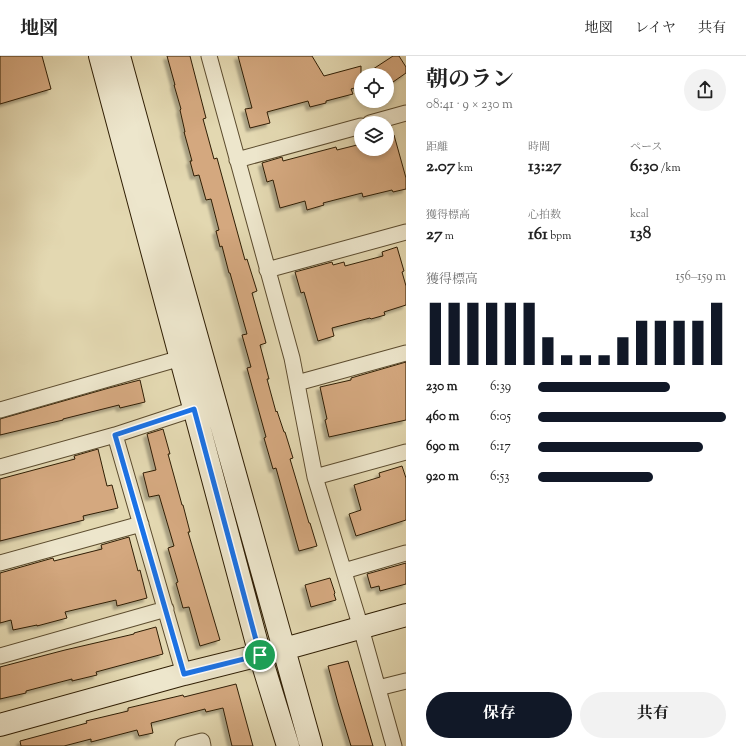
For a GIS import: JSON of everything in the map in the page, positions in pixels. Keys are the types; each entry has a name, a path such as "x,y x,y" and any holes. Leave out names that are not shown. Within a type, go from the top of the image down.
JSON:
{"street":[{"path":"100,56 260,655 288,746"},
{"path":"119,56 310,746"},
{"path":"209,56 292,358 316,477 394,746"},
{"path":"394,116 406,113"},
{"path":"237,160 354,128"},
{"path":"267,270 406,232"},
{"path":"297,383 406,353"},
{"path":"0,410 181,358"},
{"path":"0,467 115,435 194,409"},
{"path":"115,435 184,674"},
{"path":"316,477 406,452"},
{"path":"0,563 141,524"},
{"path":"344,571 406,553"},
{"path":"0,656 166,609"},
{"path":"0,725 406,615"},
{"path":"378,688 406,680"},
{"path":"183,746 202,741 203,746"}],"building":[{"path":"0,56 42,56 51,89 0,104"},
{"path":"167,56 190,56 206,118 203,119 214,159 217,158 245,260 247,259 257,291 252,293 266,343 260,345 269,379 267,379 276,412 277,411 285,432 293,458 290,459 317,546 299,551 276,468 273,469 247,368 251,367 242,335 247,334 222,246 220,247 216,231 219,230 211,199 206,200 199,175 194,176 190,161 192,161 184,132 181,109"},
{"path":"238,56 312,56 324,76 361,66 361,68 354,68 354,88 351,89 353,94 310,107 308,101 267,112 270,123 250,128 245,109 252,108"},
{"path":"393,56 399,56 406,67 406,73 394,81 394,68 375,68"},
{"path":"394,135 406,178 406,189 393,192 392,190 363,197 362,193 323,203 324,205 307,210 305,201 280,208 273,180 267,182 262,163 282,157 283,161 336,147 337,150 354,146 354,156 394,156"},
{"path":"397,247 404,271 402,272 406,286 406,305 384,312 385,315 332,328 334,336 318,341 304,292 301,293 295,272 332,262 333,265 344,262 345,266 383,256 382,252"},
{"path":"406,362 406,420 329,437 325,420 327,419 320,387 351,380 351,378"},
{"path":"140,380 145,402 120,408 119,405 0,435 0,419"},
{"path":"163,429 170,454 168,454 190,532 188,532 220,640 200,646 189,607 183,608 176,583 178,582 168,548 174,546 159,495 149,497 143,473 156,470 147,434"},
{"path":"98,449 107,486 112,485 118,508 83,516 84,520 0,541 0,479 75,459 74,456"},
{"path":"402,466 406,478 406,520 356,536 349,514 361,510 354,485 380,477 379,473"},
{"path":"129,537 138,571 140,570 147,598 117,606 116,600 65,612 67,618 37,626 13,630 11,620 0,623 0,573 53,558 54,561 102,549 101,545"},
{"path":"406,563 406,584 380,591 379,586 371,588 367,574"},
{"path":"330,578 336,600 311,607 305,585"},
{"path":"156,627 163,654 96,672 97,675 72,681 72,679 0,699 0,667 134,634"},
{"path":"348,661 373,746 351,746 338,703 328,666"},
{"path":"236,684 253,746 232,746 223,708 206,712 205,709 151,723 153,733 139,736 137,730 91,742 91,739 64,746 21,746 20,741 87,723 86,721 128,711 128,708 183,695 184,697"}],"route":[{"path":"194,409 260,655 184,674 115,435 194,409"}]}
